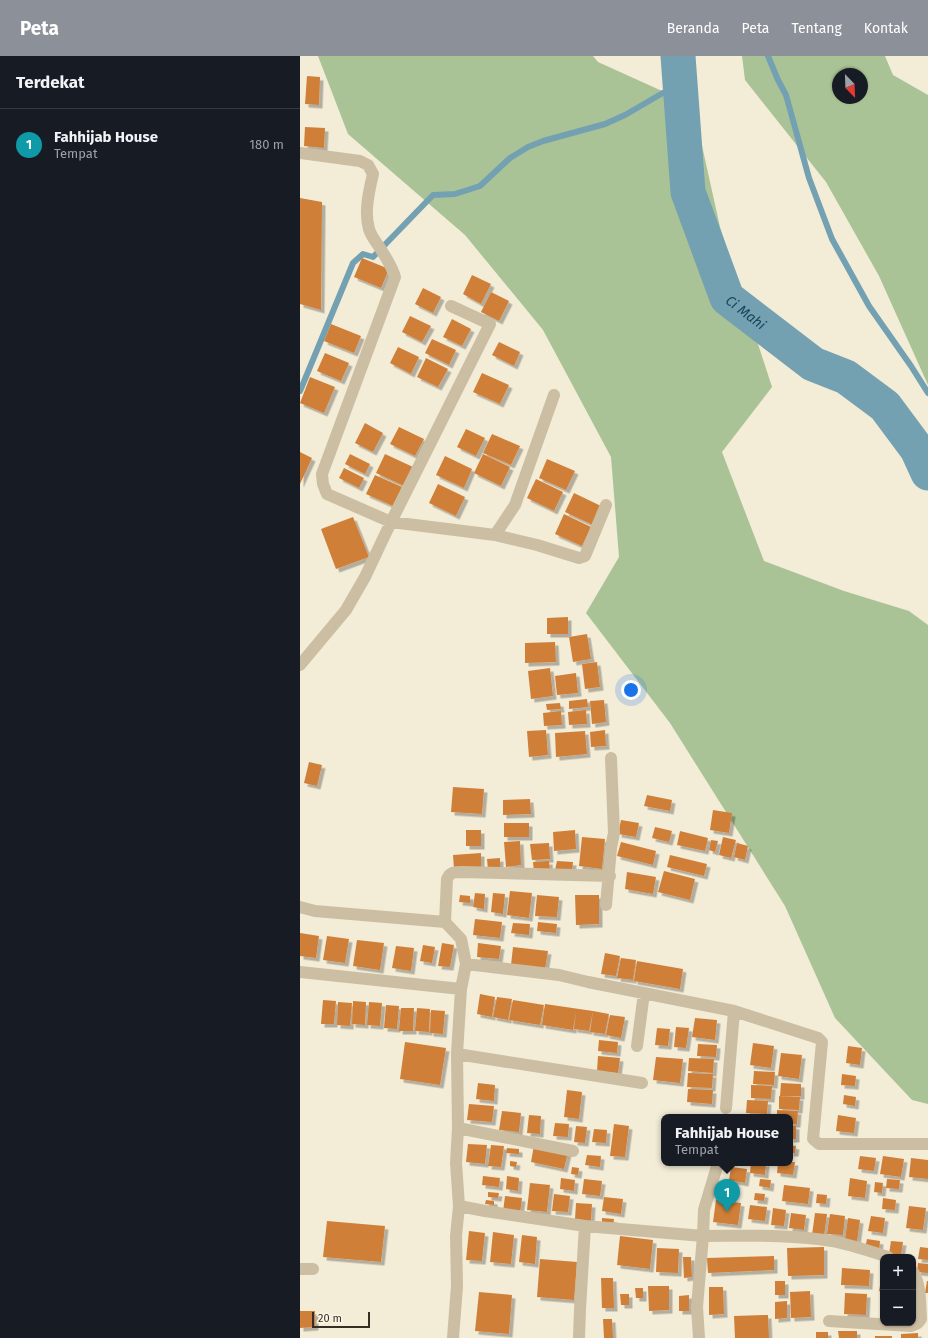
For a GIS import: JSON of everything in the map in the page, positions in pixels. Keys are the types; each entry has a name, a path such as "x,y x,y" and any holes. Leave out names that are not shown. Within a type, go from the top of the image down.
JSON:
{"street":[{"path":"300,153 360,161 368,165 373,174 369,190 367,210 368,228 389,261 395,278 322,474 323,484 327,494 391,522 495,535 537,545 579,558 585,556 606,505"},
{"path":"300,665 346,610 365,577 490,324 451,306"},
{"path":"495,535 515,505 554,395"},
{"path":"606,905 614,833 611,758"},
{"path":"445,922 447,879 449,874 454,872 610,876"},
{"path":"300,907 315,911 445,922 461,938 466,964 461,988 457,1054 458,1128 456,1163 459,1206 456,1236 457,1286 453,1338"},
{"path":"466,964 559,975 734,1011 821,1040 814,1139 816,1143 928,1144"},
{"path":"300,972 461,988"},
{"path":"637,1046 644,993"},
{"path":"726,1108 734,1011"},
{"path":"457,1054 642,1083"},
{"path":"458,1128 573,1151"},
{"path":"699,1338 697,1307 704,1210 717,1166"},
{"path":"459,1206 585,1226 703,1236 790,1237 832,1241 880,1254"},
{"path":"579,1338 585,1226"},
{"path":"300,1269 313,1269"},
{"path":"829,1320 911,1326 918,1323 921,1319 924,1303 916,1277"}],"green space":[{"path":"318,56 593,56 598,62 693,105 720,227 772,387 722,452 764,561 844,591 909,611 928,625 928,1104 912,1100 835,1018 785,906 670,723 586,613 619,557 611,457 543,330 465,235 348,134"},
{"path":"742,56 885,56 893,75 928,95 928,385 879,276 826,182 745,80"}],"building":[{"path":"307,76 320,77 319,105 305,104"},
{"path":"305,127 325,128 324,148 304,146"},
{"path":"300,198 322,202 321,310 300,304"},
{"path":"362,258 389,269 381,288 354,277"},
{"path":"472,275 491,284 481,304 463,294"},
{"path":"423,288 441,297 433,313 415,304"},
{"path":"491,292 509,301 499,321 481,312"},
{"path":"410,316 431,326 422,342 402,332"},
{"path":"452,319 471,329 462,346 443,337"},
{"path":"331,324 361,336 354,353 324,341"},
{"path":"432,339 456,350 449,365 425,353"},
{"path":"499,342 520,352 514,366 492,355"},
{"path":"398,347 419,357 411,374 390,363"},
{"path":"325,353 349,363 341,381 317,371"},
{"path":"426,358 448,369 438,387 417,377"},
{"path":"482,373 509,385 500,404 473,392"},
{"path":"310,377 335,387 324,413 300,403"},
{"path":"365,423 383,433 373,452 355,443"},
{"path":"399,427 424,439 415,456 390,444"},
{"path":"466,429 485,438 476,456 457,447"},
{"path":"492,434 520,446 511,465 483,453"},
{"path":"300,452 312,458 300,484"},
{"path":"350,454 370,464 365,474 345,464"},
{"path":"385,454 413,467 404,486 376,473"},
{"path":"483,454 510,467 501,486 474,473"},
{"path":"445,456 472,469 464,488 436,475"},
{"path":"547,459 575,471 566,490 539,478"},
{"path":"344,468 364,478 359,488 339,478"},
{"path":"375,475 402,487 393,506 366,494"},
{"path":"536,479 563,492 554,511 527,498"},
{"path":"438,484 465,497 456,516 429,503"},
{"path":"574,493 601,506 593,525 565,512"},
{"path":"564,514 591,527 582,546 555,534"},
{"path":"353,517 369,557 336,569 321,529"},
{"path":"568,617 568,634 547,634 547,618"},
{"path":"587,634 591,659 573,662 569,637"},
{"path":"555,642 556,662 525,663 525,643"},
{"path":"597,662 600,687 585,689 582,664"},
{"path":"550,668 553,696 531,699 528,671"},
{"path":"576,673 578,693 557,695 555,676"},
{"path":"587,699 588,707 569,709 569,701"},
{"path":"604,700 606,722 592,724 590,701"},
{"path":"560,703 561,709 547,710 546,704"},
{"path":"586,710 587,724 569,725 568,712"},
{"path":"561,711 562,725 544,726 543,713"},
{"path":"546,730 548,755 529,757 527,731"},
{"path":"605,730 606,746 591,747 590,732"},
{"path":"585,731 587,754 556,757 555,733"},
{"path":"309,762 322,765 317,786 304,783"},
{"path":"453,787 484,789 482,814 451,812"},
{"path":"647,795 672,800 670,811 644,806"},
{"path":"530,799 531,814 503,815 503,800"},
{"path":"713,810 732,813 729,833 710,830"},
{"path":"621,820 639,823 636,837 618,834"},
{"path":"504,823 529,823 529,837 504,837"},
{"path":"655,827 672,831 669,842 652,838"},
{"path":"466,830 481,830 481,846 466,846"},
{"path":"575,830 576,849 554,851 553,832"},
{"path":"680,831 708,838 705,851 677,845"},
{"path":"582,837 605,839 602,869 579,866"},
{"path":"723,837 736,840 731,858 719,855"},
{"path":"711,840 718,841 715,852 709,850"},
{"path":"520,841 521,865 506,867 504,842"},
{"path":"621,842 656,851 653,865 617,856"},
{"path":"549,843 550,859 532,860 530,844"},
{"path":"737,843 748,846 745,860 734,857"},
{"path":"481,853 481,867 454,869 453,855"},
{"path":"670,855 707,864 704,876 667,867"},
{"path":"500,858 500,870 488,870 487,859"},
{"path":"549,861 550,871 534,873 533,862"},
{"path":"557,861 573,862 572,872 555,870"},
{"path":"664,871 695,879 690,900 658,892"},
{"path":"627,872 656,877 653,894 625,889"},
{"path":"510,891 532,893 529,918 507,915"},
{"path":"475,893 485,894 484,909 473,907"},
{"path":"493,893 505,894 503,914 491,912"},
{"path":"460,895 470,896 470,903 459,902"},
{"path":"537,895 559,897 557,917 535,916"},
{"path":"575,895 599,895 599,924 576,925"},
{"path":"475,919 502,922 500,938 473,935"},
{"path":"538,922 557,924 556,933 537,931"},
{"path":"513,923 530,924 529,935 511,933"},
{"path":"300,933 319,936 316,958 300,956"},
{"path":"327,936 349,939 345,963 323,960"},
{"path":"357,940 384,943 380,970 353,966"},
{"path":"442,943 454,945 450,967 438,966"},
{"path":"478,943 501,946 499,959 477,957"},
{"path":"423,945 435,947 432,963 420,961"},
{"path":"396,946 414,948 411,971 392,968"},
{"path":"513,947 548,951 545,969 511,965"},
{"path":"605,953 620,956 616,976 601,974"},
{"path":"621,958 636,960 633,980 617,978"},
{"path":"637,961 683,969 680,989 634,981"},
{"path":"480,994 495,997 492,1017 477,1014"},
{"path":"497,997 512,999 508,1020 493,1017"},
{"path":"323,1000 336,1001 334,1024 321,1024"},
{"path":"513,1000 544,1005 540,1025 509,1020"},
{"path":"353,1001 366,1002 365,1025 352,1024"},
{"path":"338,1002 352,1003 350,1026 337,1025"},
{"path":"369,1002 382,1003 380,1026 367,1025"},
{"path":"545,1004 593,1011 589,1031 574,1029 576,1011 573,1030 542,1025"},
{"path":"386,1005 399,1006 397,1029 384,1028"},
{"path":"401,1008 414,1008 413,1031 399,1031"},
{"path":"417,1008 430,1009 429,1032 415,1031"},
{"path":"431,1010 445,1011 443,1034 430,1033"},
{"path":"593,1011 609,1014 605,1034 590,1032"},
{"path":"610,1015 625,1017 621,1038 606,1035"},
{"path":"695,1018 717,1020 715,1040 692,1037"},
{"path":"676,1027 689,1028 686,1048 674,1047"},
{"path":"657,1028 670,1029 668,1046 655,1045"},
{"path":"599,1040 618,1042 617,1053 598,1051"},
{"path":"405,1042 446,1048 440,1085 400,1079"},
{"path":"753,1043 774,1046 771,1068 750,1065"},
{"path":"698,1044 717,1045 716,1057 697,1056"},
{"path":"848,1046 862,1048 860,1065 846,1063"},
{"path":"781,1053 802,1055 799,1079 778,1076"},
{"path":"598,1056 620,1058 618,1073 597,1071"},
{"path":"656,1057 683,1059 680,1083 653,1080"},
{"path":"689,1058 714,1059 713,1073 688,1071"},
{"path":"754,1071 775,1072 774,1085 753,1084"},
{"path":"688,1073 713,1074 712,1088 687,1087"},
{"path":"842,1074 856,1076 855,1086 841,1085"},
{"path":"478,1083 495,1085 494,1101 476,1099"},
{"path":"781,1083 801,1084 801,1096 780,1096"},
{"path":"751,1085 772,1086 771,1099 751,1098"},
{"path":"688,1089 713,1090 712,1104 687,1102"},
{"path":"567,1090 582,1092 579,1119 564,1117"},
{"path":"844,1095 856,1097 855,1106 843,1104"},
{"path":"779,1096 800,1097 799,1110 779,1109"},
{"path":"747,1100 768,1101 767,1114 746,1113"},
{"path":"469,1104 494,1106 492,1122 467,1120"},
{"path":"777,1110 798,1111 797,1124 793,1124 793,1114 777,1114"},
{"path":"502,1111 521,1113 519,1132 499,1130"},
{"path":"529,1115 541,1116 540,1134 527,1133"},
{"path":"838,1115 856,1118 854,1133 836,1131"},
{"path":"555,1123 569,1124 568,1137 553,1136"},
{"path":"614,1124 629,1126 625,1157 610,1156"},
{"path":"576,1126 587,1127 585,1143 574,1142"},
{"path":"793,1126 796,1126 796,1139 793,1139"},
{"path":"594,1129 607,1130 606,1143 592,1142"},
{"path":"468,1144 487,1145 485,1164 466,1162"},
{"path":"491,1145 504,1146 501,1167 488,1166"},
{"path":"534,1145 568,1152 564,1169 531,1162"},
{"path":"793,1146 796,1146 795,1153 793,1153"},
{"path":"507,1148 519,1149 519,1154 506,1153"},
{"path":"587,1155 601,1156 600,1167 585,1165"},
{"path":"860,1156 876,1158 874,1171 858,1169"},
{"path":"883,1156 904,1159 901,1177 880,1174"},
{"path":"911,1158 928,1160 928,1179 909,1177"},
{"path":"510,1161 517,1162 516,1167 510,1166"},
{"path":"793,1162 795,1162 793,1175 777,1173 778,1166 793,1166"},
{"path":"751,1166 766,1166 765,1175 750,1173"},
{"path":"572,1167 579,1168 578,1175 571,1174"},
{"path":"731,1167 747,1169 745,1183 729,1180"},
{"path":"483,1176 500,1178 499,1187 482,1185"},
{"path":"507,1176 519,1178 518,1191 506,1189"},
{"path":"561,1178 575,1180 574,1191 560,1189"},
{"path":"850,1178 867,1181 865,1198 848,1196"},
{"path":"584,1179 602,1181 600,1196 582,1194"},
{"path":"760,1179 771,1180 770,1188 759,1186"},
{"path":"887,1179 900,1180 899,1189 886,1188"},
{"path":"875,1182 883,1183 882,1193 874,1192"},
{"path":"530,1183 550,1185 547,1212 527,1210"},
{"path":"784,1185 810,1188 808,1204 782,1201"},
{"path":"488,1192 499,1193 498,1198 488,1197"},
{"path":"755,1193 765,1194 764,1201 754,1200"},
{"path":"554,1194 570,1196 568,1212 552,1211"},
{"path":"817,1194 827,1195 826,1204 816,1203"},
{"path":"505,1196 522,1198 520,1213 503,1212"},
{"path":"604,1197 623,1199 621,1214 602,1211"},
{"path":"883,1198 896,1200 895,1210 882,1209"},
{"path":"486,1200 494,1201 494,1205 485,1204"},
{"path":"716,1200 741,1203 738,1225 713,1222"},
{"path":"576,1203 592,1204 591,1221 575,1219"},
{"path":"750,1205 767,1207 765,1221 748,1219"},
{"path":"909,1206 926,1208 923,1230 906,1228"},
{"path":"773,1208 786,1210 784,1226 771,1225"},
{"path":"791,1213 806,1215 804,1230 789,1228"},
{"path":"815,1213 827,1214 824,1236 812,1235"},
{"path":"830,1214 845,1216 843,1235 827,1234"},
{"path":"871,1216 885,1218 883,1233 868,1231"},
{"path":"602,1218 614,1219 613,1226 602,1224"},
{"path":"848,1218 860,1220 857,1242 845,1240"},
{"path":"327,1221 385,1226 381,1262 323,1257"},
{"path":"469,1231 485,1233 482,1261 466,1260"},
{"path":"493,1232 514,1235 511,1264 490,1262"},
{"path":"522,1235 537,1237 535,1264 519,1262"},
{"path":"620,1236 653,1240 650,1269 617,1265"},
{"path":"867,1239 880,1241 879,1251 865,1249"},
{"path":"891,1241 903,1242 901,1254 889,1254"},
{"path":"824,1247 824,1275 788,1276 787,1248"},
{"path":"920,1247 928,1248 928,1260 918,1259"},
{"path":"657,1248 679,1249 678,1273 656,1272"},
{"path":"774,1256 774,1270 708,1273 707,1258"},
{"path":"683,1257 691,1257 692,1277 684,1278"},
{"path":"540,1259 577,1262 574,1300 537,1297"},
{"path":"918,1263 928,1264 928,1273 917,1272"},
{"path":"842,1268 870,1270 869,1286 841,1285"},
{"path":"601,1278 613,1278 614,1308 602,1308"},
{"path":"775,1281 785,1281 785,1295 775,1295"},
{"path":"927,1281 928,1293 925,1293"},
{"path":"648,1286 669,1286 669,1310 649,1311"},
{"path":"709,1287 723,1287 724,1314 709,1315"},
{"path":"635,1288 643,1288 643,1298 636,1298"},
{"path":"810,1291 811,1317 791,1318 790,1292"},
{"path":"479,1292 512,1295 509,1334 475,1331"},
{"path":"845,1293 867,1294 866,1315 844,1314"},
{"path":"620,1294 629,1294 629,1305 621,1305"},
{"path":"689,1295 689,1311 679,1311 679,1296"},
{"path":"787,1301 787,1318 775,1319 775,1302"},
{"path":"300,1311 315,1311 315,1327 300,1328"},
{"path":"768,1315 769,1338 735,1338 734,1316"},
{"path":"603,1319 612,1319 613,1338 604,1338"},
{"path":"838,1331 857,1331 857,1338 839,1338"},
{"path":"816,1332 828,1332 828,1338 816,1338"},
{"path":"918,1333 918,1338 901,1338 901,1334"},
{"path":"875,1336 892,1336 892,1338 875,1338"}],"waterway":[{"name":"Ci Mahi","path":"678,56 688,192 727,298 813,364 846,377 885,406 917,449 928,473"},
{"path":"768,56 786,95 809,178 832,239 869,306 928,393"},
{"path":"300,391 353,263 363,254 373,257 433,195 455,194 480,186 510,158 528,147 543,141 605,124 625,115 680,83"}],"place":[{"name":"Fahhijab House","path":"727,1212"}]}
